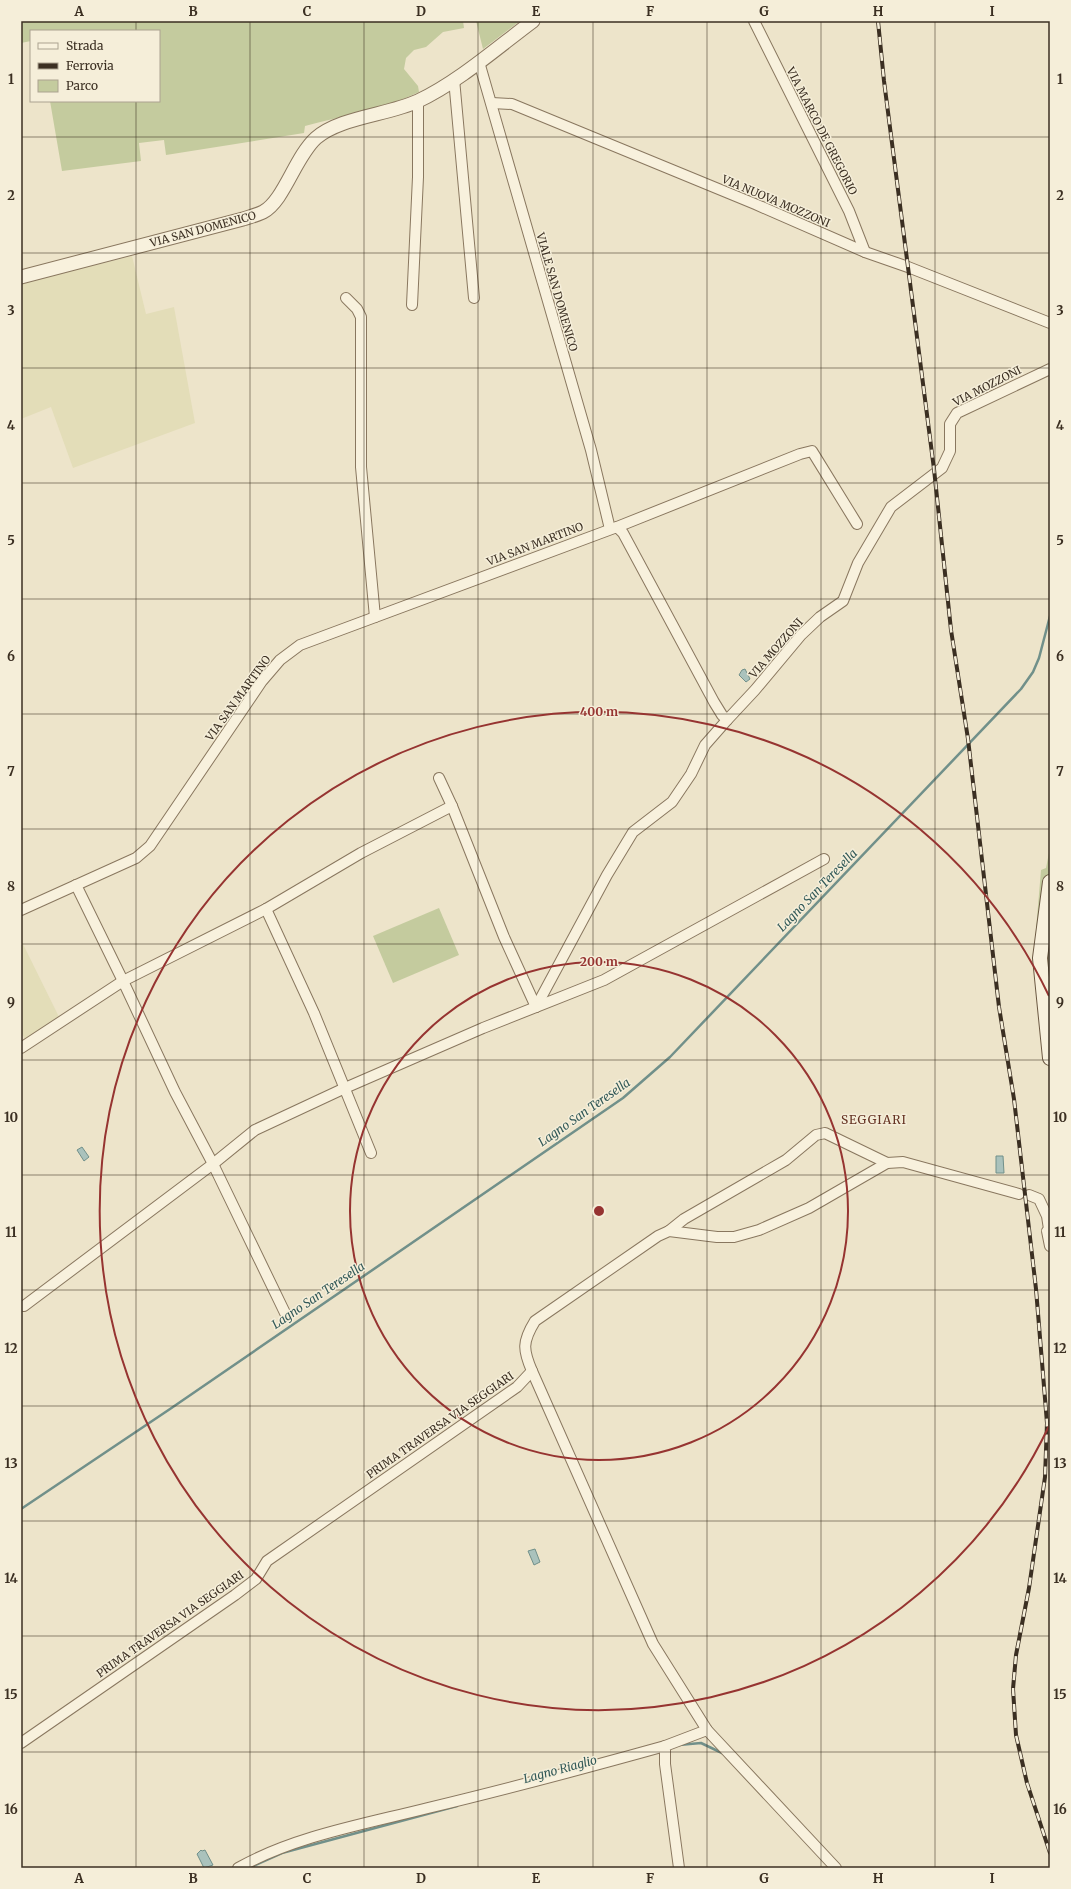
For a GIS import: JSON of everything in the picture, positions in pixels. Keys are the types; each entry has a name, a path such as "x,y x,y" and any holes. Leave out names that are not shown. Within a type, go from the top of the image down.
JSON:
{"main road":[{"path":"1050,882 1040,958 1050,1058"}],"street":[{"name":"VIA SAN DOMENICO","path":"21,277 243,219 263,212 279,195 305,149 316,137 330,129 418,102 480,62 533,21"},
{"name":"VIA MARCO DE GREGORIO","path":"754,21 849,211 865,252"},
{"name":"VIALE SAN DOMENICO","path":"480,62 529,239 614,528"},
{"path":"454,79 474,298"},
{"path":"412,305 418,177 418,102"},
{"name":"VIA NUOVA MOZZONI","path":"492,103 512,104 755,204 865,252 908,267 1050,323"},
{"path":"346,298 357,309 361,317 361,467 375,617"},
{"name":"VIA MOZZONI","path":"536,1007 607,875 633,832 672,802 691,774 705,745 755,690 801,635 815,622 843,601 858,562 891,507 942,468 950,451 950,424 957,413 1050,369"},
{"name":"VIA SAN MARTINO","path":"21,910 136,858 150,846 262,682 280,660 300,645 614,528 800,454 812,451 857,524"},
{"path":"614,528 623,533 714,702 727,720"},
{"path":"439,778 452,806 504,937 536,1007"},
{"path":"21,1048 123,981 266,909 361,853 452,806"},
{"path":"22,1306 213,1164 255,1130 344,1088 483,1028 604,980 824,859"},
{"path":"76,886 123,981 175,1092 213,1164 286,1315"},
{"path":"266,909 314,1013 371,1152"},
{"path":"836,1868 707,1730 653,1644 532,1372 525,1355 525,1346 526,1334 535,1321 684,1219 786,1160 816,1135 825,1133 887,1163"},
{"path":"668,1231 716,1237 734,1237 759,1230 809,1208 887,1163 903,1162 1039,1199 1047,1216 1050,1230 1047,1231 1050,1246"},
{"name":"PRIMA TRAVERSA VIA SEGGIARI","path":"21,1743 235,1595 256,1578 267,1562 517,1387 532,1372"},
{"path":"238,1868 280,1849 337,1831 524,1784 665,1746 707,1730"},
{"path":"665,1746 665,1764 679,1868"}],"shaded area":[{"path":"132,256 146,314 174,307 195,423 73,468 51,407 21,419 21,283"},
{"path":"21,940 60,1019 26,1041 21,1032"}],"green space":[{"path":"21,21 463,21 464,28 443,32 426,47 414,50 406,58 404,69 418,86 419,92 392,103 363,112 305,126 304,133 166,155 164,140 139,143 141,161 62,171 50,102 160,102 160,30 30,30 30,41 21,43"},
{"path":"476,21 520,21 483,49"},
{"path":"1050,848 1050,1164 1049,1071 1040,1011 1034,954 1041,870 1046,868"},
{"path":"439,908 459,955 393,983 373,936"}],"water":[{"path":"745,669 750,679 746,682 739,675 742,670"},
{"path":"82,1147 89,1157 84,1161 77,1150"},
{"path":"996,1156 1003,1156 1004,1173 996,1173"},
{"path":"535,1549 540,1562 534,1565 528,1551"},
{"path":"201,1850 205,1850 213,1865 204,1868 197,1854"}],"waterway":[{"name":"Lagno San Teresella","path":"21,1509 170,1409 623,1098 670,1057 1021,689 1033,672 1039,658 1050,616"},
{"name":"Lagno Riaglio","path":"679,1745 701,1743 722,1753"},
{"name":"Lagno Riaglio","path":"249,1868 282,1853 457,1806"}],"railway":[{"path":"878,21 884,81 934,469 951,630 968,739 999,1007 1014,1099 1036,1289 1047,1423 1045,1477 1029,1588 1016,1655 1013,1689 1016,1735 1027,1783 1050,1853"}],"district":[{"name":"SEGGIARI","path":"874,1119"}]}
